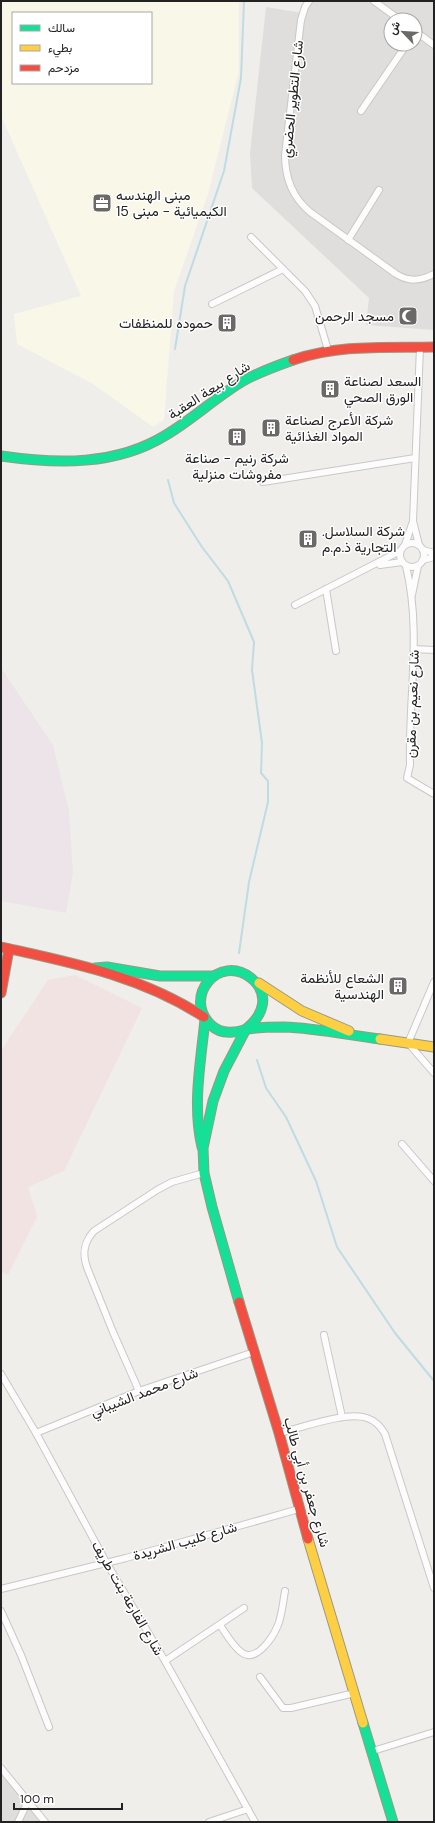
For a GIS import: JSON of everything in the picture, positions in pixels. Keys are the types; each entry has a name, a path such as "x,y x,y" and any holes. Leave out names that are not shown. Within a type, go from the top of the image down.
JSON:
{"street":[{"name":"شارع التطوير الحضري","path":"310,1 305,7 301,20 285,155 287,177 296,197 302,205 402,278 417,280 434,275"},
{"path":"374,1 389,12"},
{"path":"423,37 434,45"},
{"path":"362,111 402,52"},
{"path":"348,240 379,190"},
{"path":"251,237 305,292 315,306 328,350"},
{"path":"212,304 283,270"},
{"path":"295,605 376,565 400,551 405,545 413,521 420,347"},
{"name":"شارع بيعة العقبة","path":"1,456 64,462 90,460 127,451 146,445 165,435 229,390 257,374 306,355 328,350 434,347"},
{"path":"263,482 415,458"},
{"path":"413,521 423,560"},
{"path":"405,545 412,543 434,553"},
{"path":"400,551 404,564"},
{"path":"376,565 404,564 411,568 418,566 423,560 434,558"},
{"name":"شارع نعيم بن مقرن","path":"404,564 411,598 414,649 410,765 407,778 434,794"},
{"name":"شارع نعيم بن مقرن","path":"411,598 418,566"},
{"path":"326,589 336,651"},
{"path":"414,649 434,650"},
{"path":"1,993 5,948 94,968 106,974 139,983 178,1001 224,1032 231,1033 246,1029 282,1027 362,1036 434,1047"},
{"path":"94,968 107,967 160,976 213,976 230,970 240,971 248,974 281,1000 303,1013 320,1021 362,1036"},
{"path":"205,1018 201,1006 201,995 205,984 213,976"},
{"path":"246,1029 255,1022 262,1007 263,1001 261,990 255,980"},
{"path":"408,1043 434,982"},
{"name":"شارع جعفر بن أبي طالب","path":"205,1018 197,1114 204,1172 212,1207 279,1433 299,1509 373,1751 393,1822"},
{"name":"شارع جعفر بن أبي طالب","path":"202,1148 218,1086 231,1056 246,1029"},
{"path":"408,1043 434,1073"},
{"path":"402,1144 434,1180"},
{"path":"140,1391 113,1332 84,1260 84,1248 94,1230 146,1196 172,1182 204,1172"},
{"path":"324,1334 342,1417"},
{"name":"شارع محمد الشيباني","path":"36,1433 140,1391 254,1352"},
{"name":"شارع الفارعة بنت طريف","path":"1,1374 36,1433 106,1562 165,1661 255,1822"},
{"path":"279,1433 342,1417 359,1416 367,1418 380,1426 385,1434 434,1588"},
{"name":"شارع كليب الشريدة","path":"1,1589 126,1558 299,1509"},
{"path":"220,1625 242,1653 253,1655 264,1647 278,1624 285,1591"},
{"path":"165,1661 244,1608"},
{"path":"1,1611 21,1655 49,1727"},
{"path":"260,1677 283,1708 291,1708 355,1693"},
{"path":"373,1751 434,1732"},
{"path":"1,1768 46,1822"},
{"path":"18,1822 28,1801"},
{"path":"209,1822 248,1808"}],"shaded area":[{"path":"1,1 239,1 239,71 208,194 174,291 164,420 153,427 93,384 17,344 14,314 81,296 1,116"},
{"path":"312,1 434,1 434,330 366,325 369,298 252,188 250,153 266,7 303,13"},
{"path":"1,668 53,745 69,811 73,873 66,913 1,901"},
{"path":"75,975 142,1008 64,1171 28,1187 37,1217 8,1275 1,1272 2,1049 48,980"},
{"path":"1,1770 45,1822 1,1822"}],"waterway":[{"path":"175,349 185,286 224,171 241,78 244,1"},
{"path":"168,480 174,503 202,547 228,581 254,642 252,670 262,743 261,773 268,781 268,802 249,882 239,953"},
{"path":"257,1060 266,1088 286,1117 316,1181 337,1247 395,1333 434,1381"}],"traffic: fast":[{"path":"1,456 22,459 65,461 107,457 127,452 147,445 166,435 243,381 261,372 293,360"},
{"path":"95,968 107,967 160,976 213,976"},
{"path":"246,1029 257,1018 260,1011 263,998 261,991 251,978 239,972 227,971 217,975 208,982 202,991 201,1002 203,1014 211,1025 218,1030 224,1032 237,1032 261,1027 284,1027 320,1030 380,1039"},
{"path":"202,1147 199,1131 198,1083 205,1019"},
{"path":"239,1302 204,1173 203,1148 213,1101 224,1071 246,1029"},
{"path":"363,1723 393,1822"}],"traffic: slow":[{"path":"259,983 302,1011 349,1031"},
{"path":"380,1039 434,1047"},
{"path":"308,1539 363,1723"}],"traffic: jam":[{"path":"293,360 328,351 345,349 434,347"},
{"path":"1,947 80,965 131,981 156,991 204,1017"},
{"path":"1,993 9,949"},
{"path":"239,1302 279,1433 308,1539"}],"place":[{"name":"مبنى الهندسه الكيميائية - مبنى 15","path":"102,203"},
{"name":"مسجد الرحمن","path":"408,316"},
{"name":"حموده للمنظفات","path":"227,323"},
{"name":"السعد لصناعة الورق الصحي","path":"330,389"},
{"name":"شركة الأعرج لصناعة المواد الغذائية","path":"271,428"},
{"name":"شركة رنيم - صناعة مفروشات منزلية","path":"237,437"},
{"name":".شركة السلاسل التجارية ذ.م.م","path":"308,539"},
{"name":"الشعاع للأنظمة الهندسية","path":"398,986"}]}
